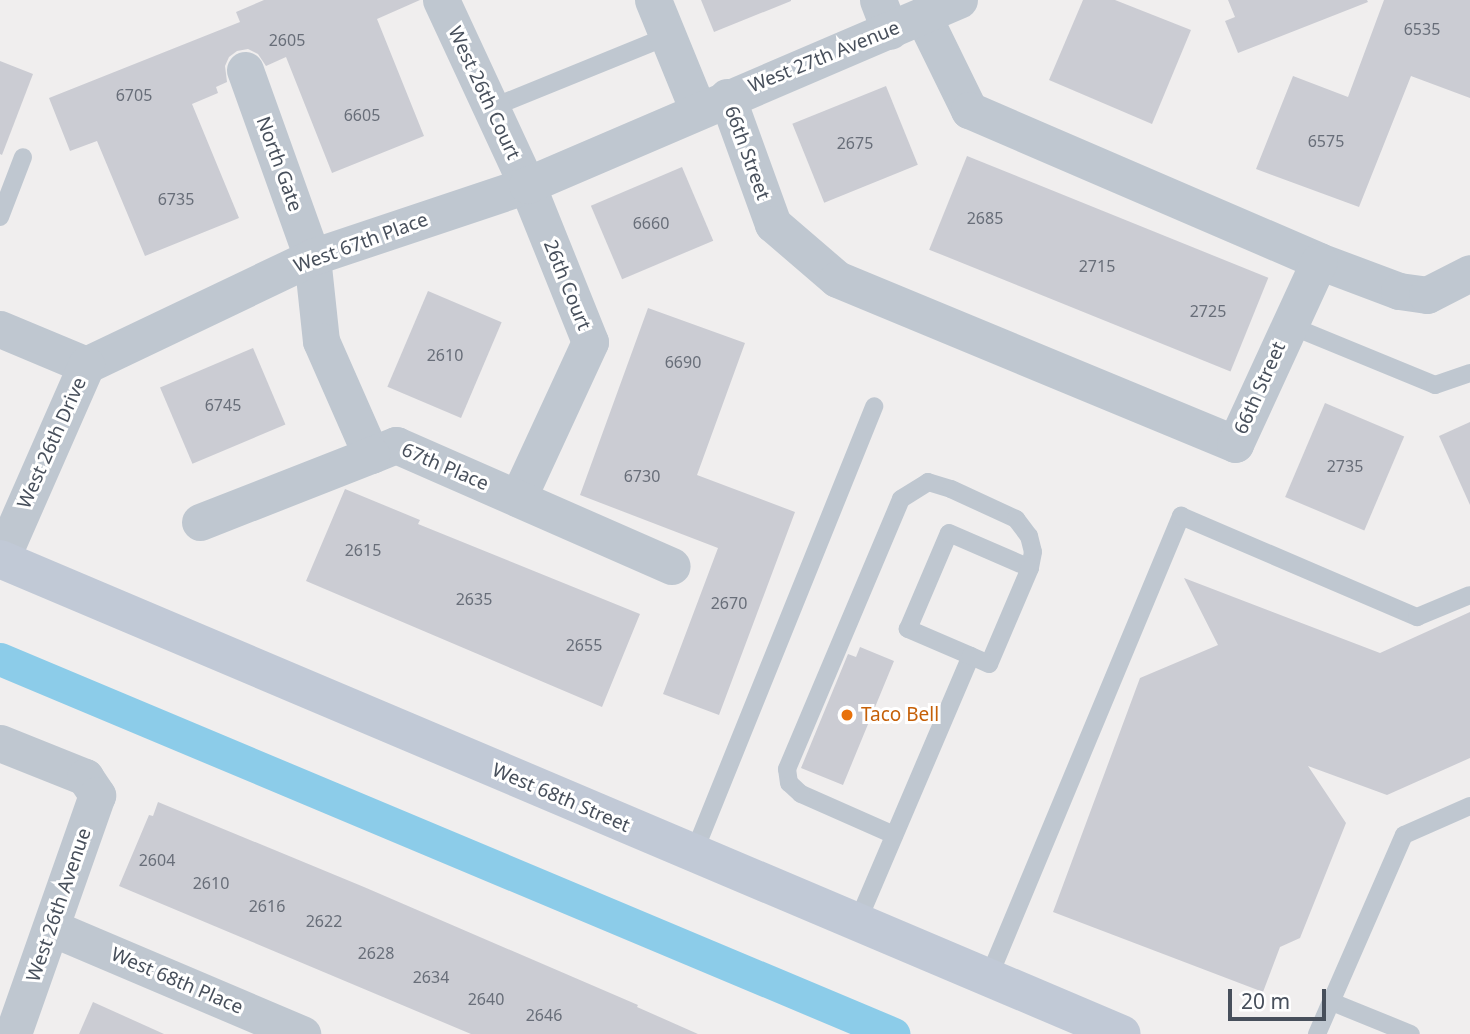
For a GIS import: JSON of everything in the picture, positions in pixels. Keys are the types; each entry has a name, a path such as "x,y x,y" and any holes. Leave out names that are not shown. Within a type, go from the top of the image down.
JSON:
{"main road":[{"name":"West 68th Street","path":"0,559 693,855 1122,1034"}],"street":[{"name":"West 26th Court","path":"441,0 527,185"},
{"path":"653,0 667,36 713,104"},
{"name":"West 27th Avenue","path":"713,104 897,16 959,0"},
{"path":"897,16 968,110 1319,261 1399,291 1427,295 1470,272"},
{"name":"North Gate","path":"245,71 313,257"},
{"name":"West 67th Place","path":"86,365 313,257 527,185 713,104"},
{"name":"66th Street","path":"713,104 773,223 837,279 1235,444 1319,261"},
{"name":"26th Court","path":"517,498 590,341 527,185"},
{"name":"67th Place","path":"313,257 321,341 371,455 396,445 672,566"},
{"path":"0,329 86,365"},
{"name":"West 26th Drive","path":"0,559 86,365"},
{"path":"200,522 371,455"},
{"name":"West 26th Avenue","path":"0,743 85,778 97,795 13,1034"},
{"name":"West 68th Place","path":"52,928 302,1034"}],"lane":[{"path":"491,108 667,36"},
{"path":"0,217 23,157"},
{"path":"1289,325 1435,386 1470,373"},
{"path":"693,855 874,407"},
{"path":"894,835 801,794 789,783 787,769 901,499 928,482 951,489 1016,519 1029,536 1033,552 1030,568 989,664 908,629 949,533 1030,568"},
{"path":"988,979 1181,516 1418,617 1470,595"},
{"path":"857,923 971,656"},
{"path":"1317,1034 1404,835 1470,806"},
{"path":"1332,1002 1411,1034"}],"building":[{"path":"264,0 420,0 377,19 424,136 332,173 286,57 266,66 258,54 248,49 237,51 229,57 225,66 227,82 216,87 218,93 192,104 239,218 145,256 97,141 70,151 49,98 240,22 236,12"},
{"path":"701,0 791,0 791,1 714,32"},
{"path":"1083,0 1115,0 1191,30 1152,124 1049,80"},
{"path":"1228,0 1368,2 1238,53 1225,21 1235,17"},
{"path":"1384,0 1470,0 1470,98 1411,76 1359,207 1256,169 1293,76 1348,97"},
{"path":"0,61 33,74 2,155 0,154"},
{"path":"886,86 918,165 824,203 792,124"},
{"path":"967,156 1268,278 1230,371 929,250"},
{"path":"682,167 713,241 622,279 591,206"},
{"path":"428,291 502,322 461,418 387,387"},
{"path":"648,308 745,343 697,475 795,512 719,715 663,694 718,548 580,495"},
{"path":"253,348 285,424 192,464 160,387"},
{"path":"1325,403 1404,437 1364,530 1285,497"},
{"path":"1470,422 1470,505 1439,436"},
{"path":"345,489 420,520 418,524 640,614 602,707 306,581"},
{"path":"1184,578 1380,653 1470,612 1470,758 1387,795 1308,766 1346,823 1300,938 1280,947 1263,992 1053,912 1140,678 1218,645"},
{"name":"Taco Bell","path":"860,647 894,661 843,785 801,768 848,654 856,657"},
{"path":"158,802 364,887 638,1005 637,1007 698,1034 471,1034 119,886 149,815 153,816"},
{"path":"93,1002 164,1034 79,1034"}],"waterway":[{"path":"0,659 894,1034"}],"place":[{"name":"Taco Bell","path":"847,715"}]}
